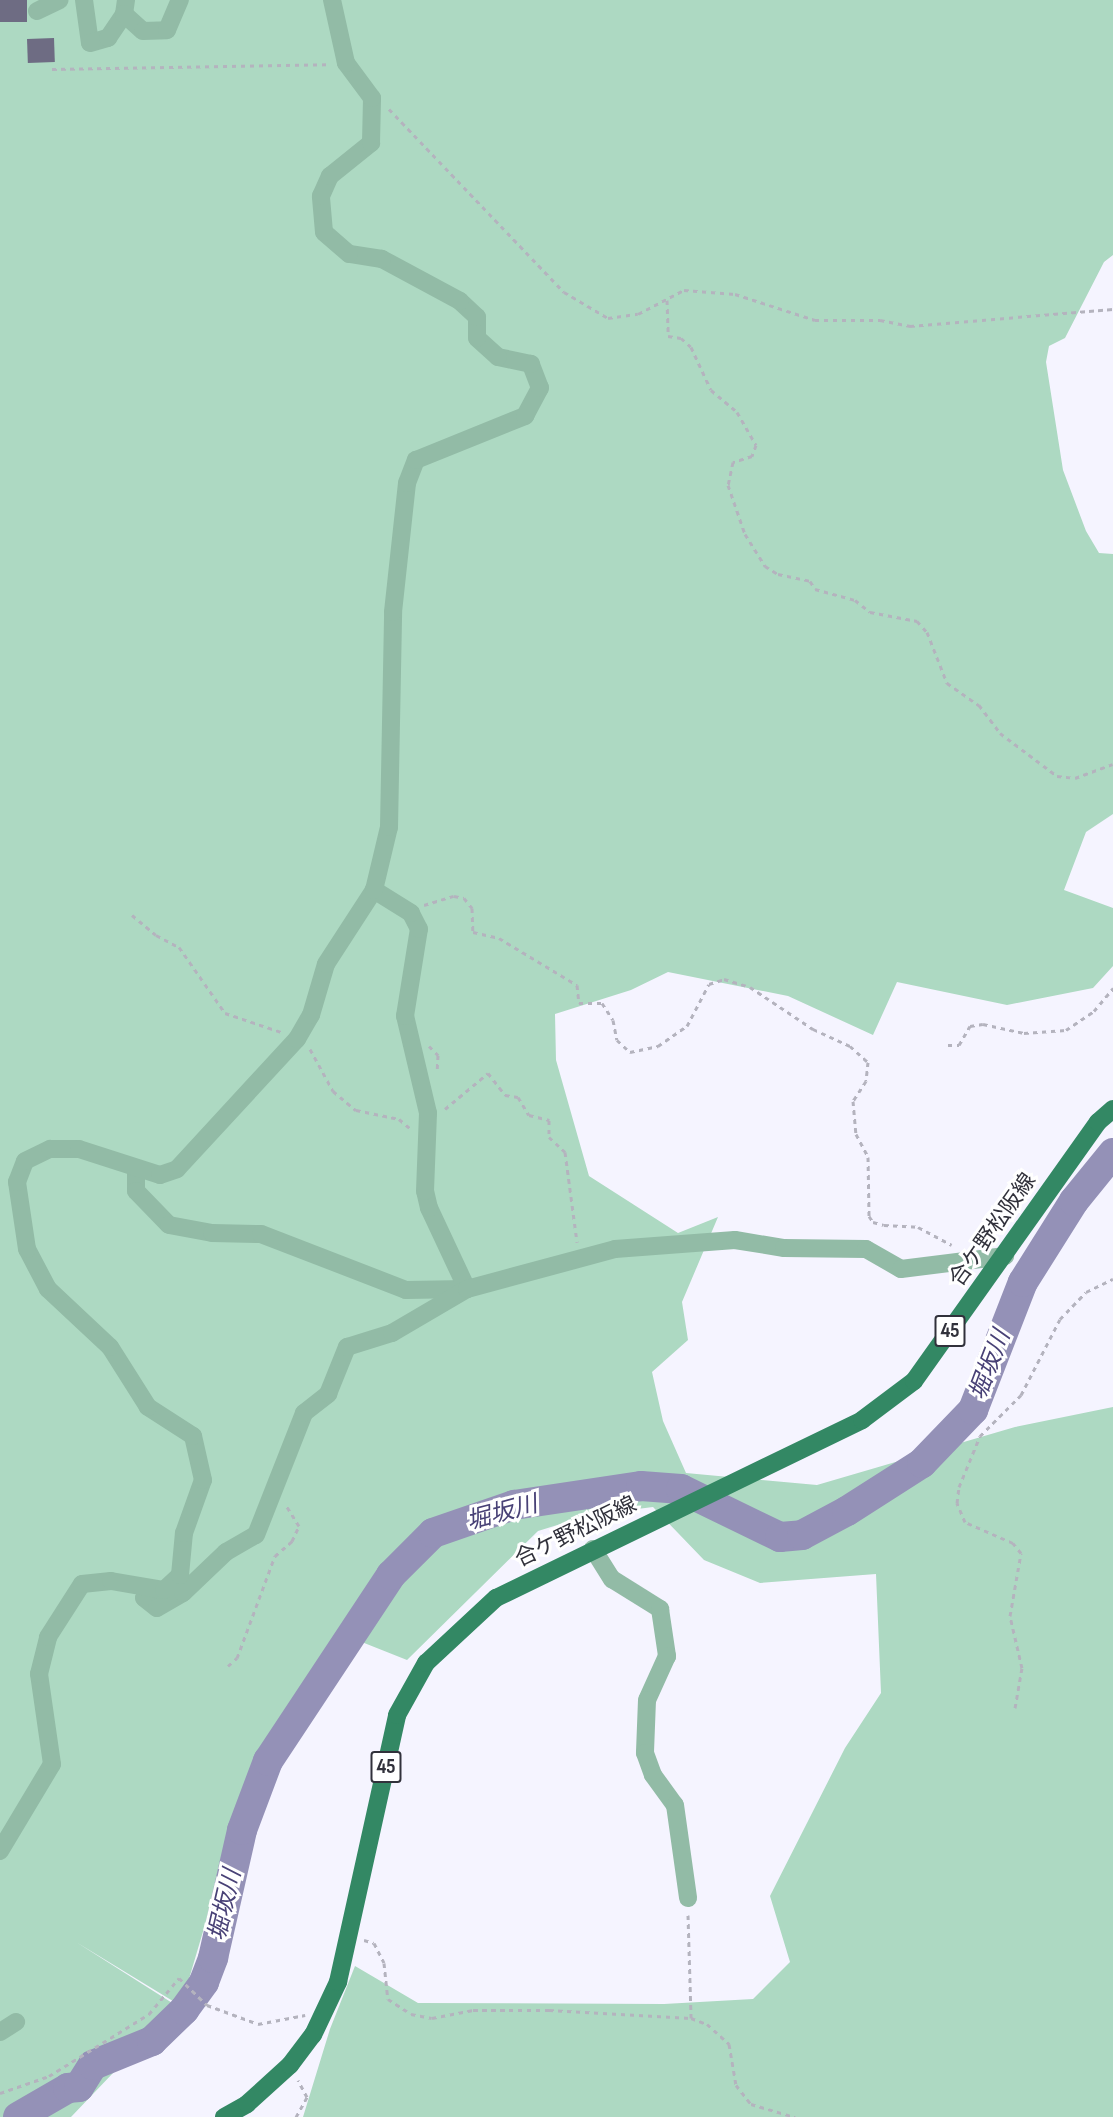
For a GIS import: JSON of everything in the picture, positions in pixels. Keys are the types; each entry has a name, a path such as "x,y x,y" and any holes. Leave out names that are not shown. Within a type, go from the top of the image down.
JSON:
{"main road":[{"name":"合ケ野松阪線","path":"224,2117 247,2104 290,2065 313,2035 338,1982 398,1715 426,1664 496,1598 862,1420 914,1381 1098,1122 1113,1109"}],"street":[{"path":"37,11 60,0"},
{"path":"84,0 90,43 108,39 125,7 143,31 167,30 180,0"},
{"path":"332,0 346,63 372,98 371,143 330,176 321,196 324,232 349,254 382,259 460,301 477,317 477,338 498,357 531,364 540,388 525,416 416,460 407,483 393,612 389,827 374,891 326,964 311,1015 297,1039 177,1169 160,1175 136,1170 79,1149 50,1149 25,1161 17,1182 27,1250 48,1289 110,1347 148,1407 193,1436 203,1480 184,1533 180,1575 164,1590 144,1598 157,1608 183,1593 226,1552 256,1535 304,1413 328,1394 347,1347 392,1333 467,1289"},
{"path":"374,891 411,913 419,929 405,1016 428,1121 425,1191 429,1208 467,1289"},
{"path":"136,1170 136,1191 169,1225 212,1233 261,1234 406,1290 467,1289 615,1249 735,1240 784,1248 866,1249 901,1269 1005,1256"},
{"path":"593,1550 612,1579 660,1609 667,1656 647,1700 645,1753 654,1775 675,1805 688,1898"},
{"path":"0,1851 52,1764 39,1674 48,1637 82,1584 111,1581 164,1590"},
{"path":"0,2032 16,2022"}],"path":[{"path":"52,69 346,63"},
{"path":"372,98 390,110 439,158 564,292 608,318 639,314 684,290 735,294 815,320 880,320 910,326 1113,309"},
{"path":"667,299 668,336 681,338 691,347 711,390 737,412 756,445 752,456 734,462 728,485 745,534 765,566 778,574 810,581 815,589 855,600 870,612 917,621 927,632 947,683 979,705 1000,733 1057,776 1075,778 1113,764"},
{"path":"411,913 454,896 464,898 472,908 473,932 499,938 577,985 579,1003 602,1003 613,1020 617,1040 630,1052 658,1046 687,1026 709,984 724,979 750,987 813,1029 850,1046 868,1062 866,1081 853,1101 856,1134 868,1157 869,1216 873,1222 884,1225 918,1227 962,1250"},
{"path":"132,915 156,935 179,946 225,1013 297,1039 309,1046 333,1091 356,1110 399,1119 419,1136 428,1121 488,1073 505,1095 518,1097 528,1115 549,1120 549,1137 565,1152 579,1259"},
{"path":"948,1045 958,1045 970,1026 983,1024 1024,1034 1066,1030 1094,1011 1113,988"},
{"path":"1015,1708 1022,1668 1010,1616 1021,1553 1013,1543 965,1522 957,1503 958,1487 980,1436 1021,1395 1060,1318 1086,1292 1113,1280"},
{"path":"228,1666 237,1658 275,1556 292,1540 299,1526 274,1489"},
{"path":"688,1898 691,2018"},
{"path":"348,1936 374,1943 384,1963 388,1999 411,2013 432,2018 473,2010 549,2010 691,2018 708,2024 729,2044 736,2085 751,2104 795,2117"},
{"path":"0,2093 49,2076 149,2014 179,1978 207,2005 258,2024 324,2012"},
{"path":"290,2065 307,2097 296,2117"}],"green space":[{"path":"0,0 1113,0 1113,255 1104,262 1065,338 1049,346 1046,362 1063,470 1086,531 1099,553 1113,554 1113,814 1086,832 1064,890 1113,908 1113,966 1093,988 1007,1005 897,982 873,1035 788,996 668,972 631,990 555,1014 556,1060 589,1176 678,1233 718,1217 682,1302 688,1340 652,1372 663,1421 686,1473 817,1485 1015,1427 1113,1407 1113,2117 303,2117 330,2029 355,1966 418,2003 664,2004 753,1999 790,1962 770,1896 845,1748 881,1693 876,1574 760,1583 704,1560 653,1507 590,1515 538,1531 407,1660 339,1633 251,1769 181,2006 76,1942 177,2006 71,2117 0,2117"}],"building":[{"path":"0,0 27,0 27,22 0,22"},
{"path":"54,38 55,62 28,63 27,39"}],"waterway":[{"name":"堀坂川","path":"18,2117 68,2088 79,2087 93,2065 152,2041 184,2010 204,1982 213,1958 242,1830 268,1761 391,1575 433,1533 514,1505 641,1486 681,1489 780,1537 802,1535 847,1511 922,1463 973,1410 1023,1282 1074,1201 1113,1153"}]}
